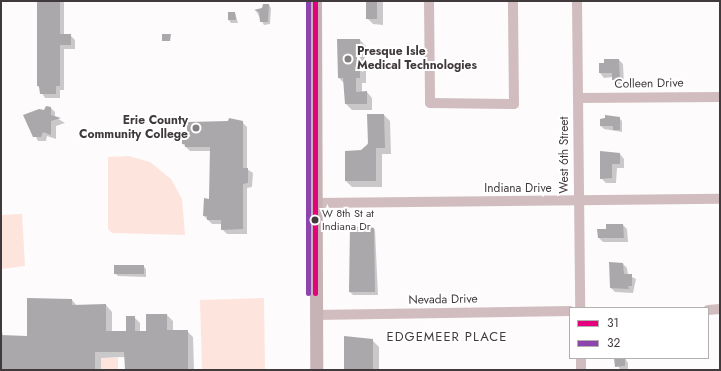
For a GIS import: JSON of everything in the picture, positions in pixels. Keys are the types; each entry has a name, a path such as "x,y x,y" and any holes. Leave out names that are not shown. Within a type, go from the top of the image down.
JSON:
{"main road":[{"path":"315,1 316,370"}],"street":[{"path":"429,1 430,103 514,104 513,1"},
{"name":"West 6th Street","path":"577,1 580,307"},
{"name":"Colleen Drive","path":"578,98 720,97"},
{"name":"Indiana Drive","path":"315,203 720,199"},
{"path":"709,310 720,310"},
{"name":"Nevada Drive","path":"315,315 569,311"},
{"path":"581,359 581,370"}],"shaded area":[{"path":"128,156 150,162 171,179 182,199 185,235 112,233 108,229 108,157"},
{"path":"22,214 25,266 1,269 1,215"},
{"path":"264,298 265,370 202,370 200,300"},
{"path":"101,358 118,358 118,370 101,370"}],"building":[{"path":"37,1 60,1 60,34 71,34 71,45 60,45 60,86 56,86 56,94 40,94 39,86 37,86"},
{"path":"366,1 377,1 377,19 366,19"},
{"path":"263,4 269,4 268,22 260,22 259,12 254,10 262,8"},
{"path":"228,12 235,12 236,20 228,20"},
{"path":"162,34 171,34 170,41 162,41"},
{"path":"337,39 360,39 360,78 356,78 356,92 367,91 367,104 345,104 343,78 338,78"},
{"path":"604,59 619,59 620,80 612,80 612,73 599,73 599,63 604,63"},
{"path":"46,106 51,107 51,115 61,118 51,121 51,135 43,132 41,137 33,137 23,115 39,109 44,110"},
{"path":"367,114 384,114 385,148 376,148 376,181 345,181 345,151 361,150 368,144"},
{"path":"605,115 620,117 620,130 613,130 613,126 600,126 600,119 605,118"},
{"path":"229,118 243,121 243,168 248,168 248,183 243,184 243,229 221,230 221,220 207,220 207,216 203,216 204,198 209,199 210,147 185,147 185,144 182,144 182,134 187,134 187,122 228,121"},
{"path":"600,151 620,153 620,164 612,164 612,178 600,179"},
{"path":"606,224 623,224 624,238 598,238 597,229 606,229"},
{"path":"350,226 374,228 375,292 349,292"},
{"path":"609,262 623,263 624,274 632,274 632,286 628,286 629,289 610,288"},
{"path":"114,265 144,265 144,274 114,274"},
{"path":"27,298 72,299 72,305 106,304 106,331 126,331 126,316 135,316 135,331 146,331 146,314 167,314 167,330 188,330 188,370 125,370 124,352 95,352 95,370 1,370 1,335 27,336"},
{"path":"344,336 373,339 373,370 344,370"},
{"path":"614,359 625,359 625,366 615,367"}],"transit line":[{"name":"32","path":"308,1 308,293"},
{"name":"31","path":"315,1 315,293"}],"place":[{"name":"Presque Isle Medical Technologies","path":"348,59"},
{"name":"Erie County Community College","path":"196,128"},
{"name":"W 8th St at Indiana Dr","path":"315,220"}],"district":[{"name":"EDGEMEER PLACE","path":"447,337"}]}
